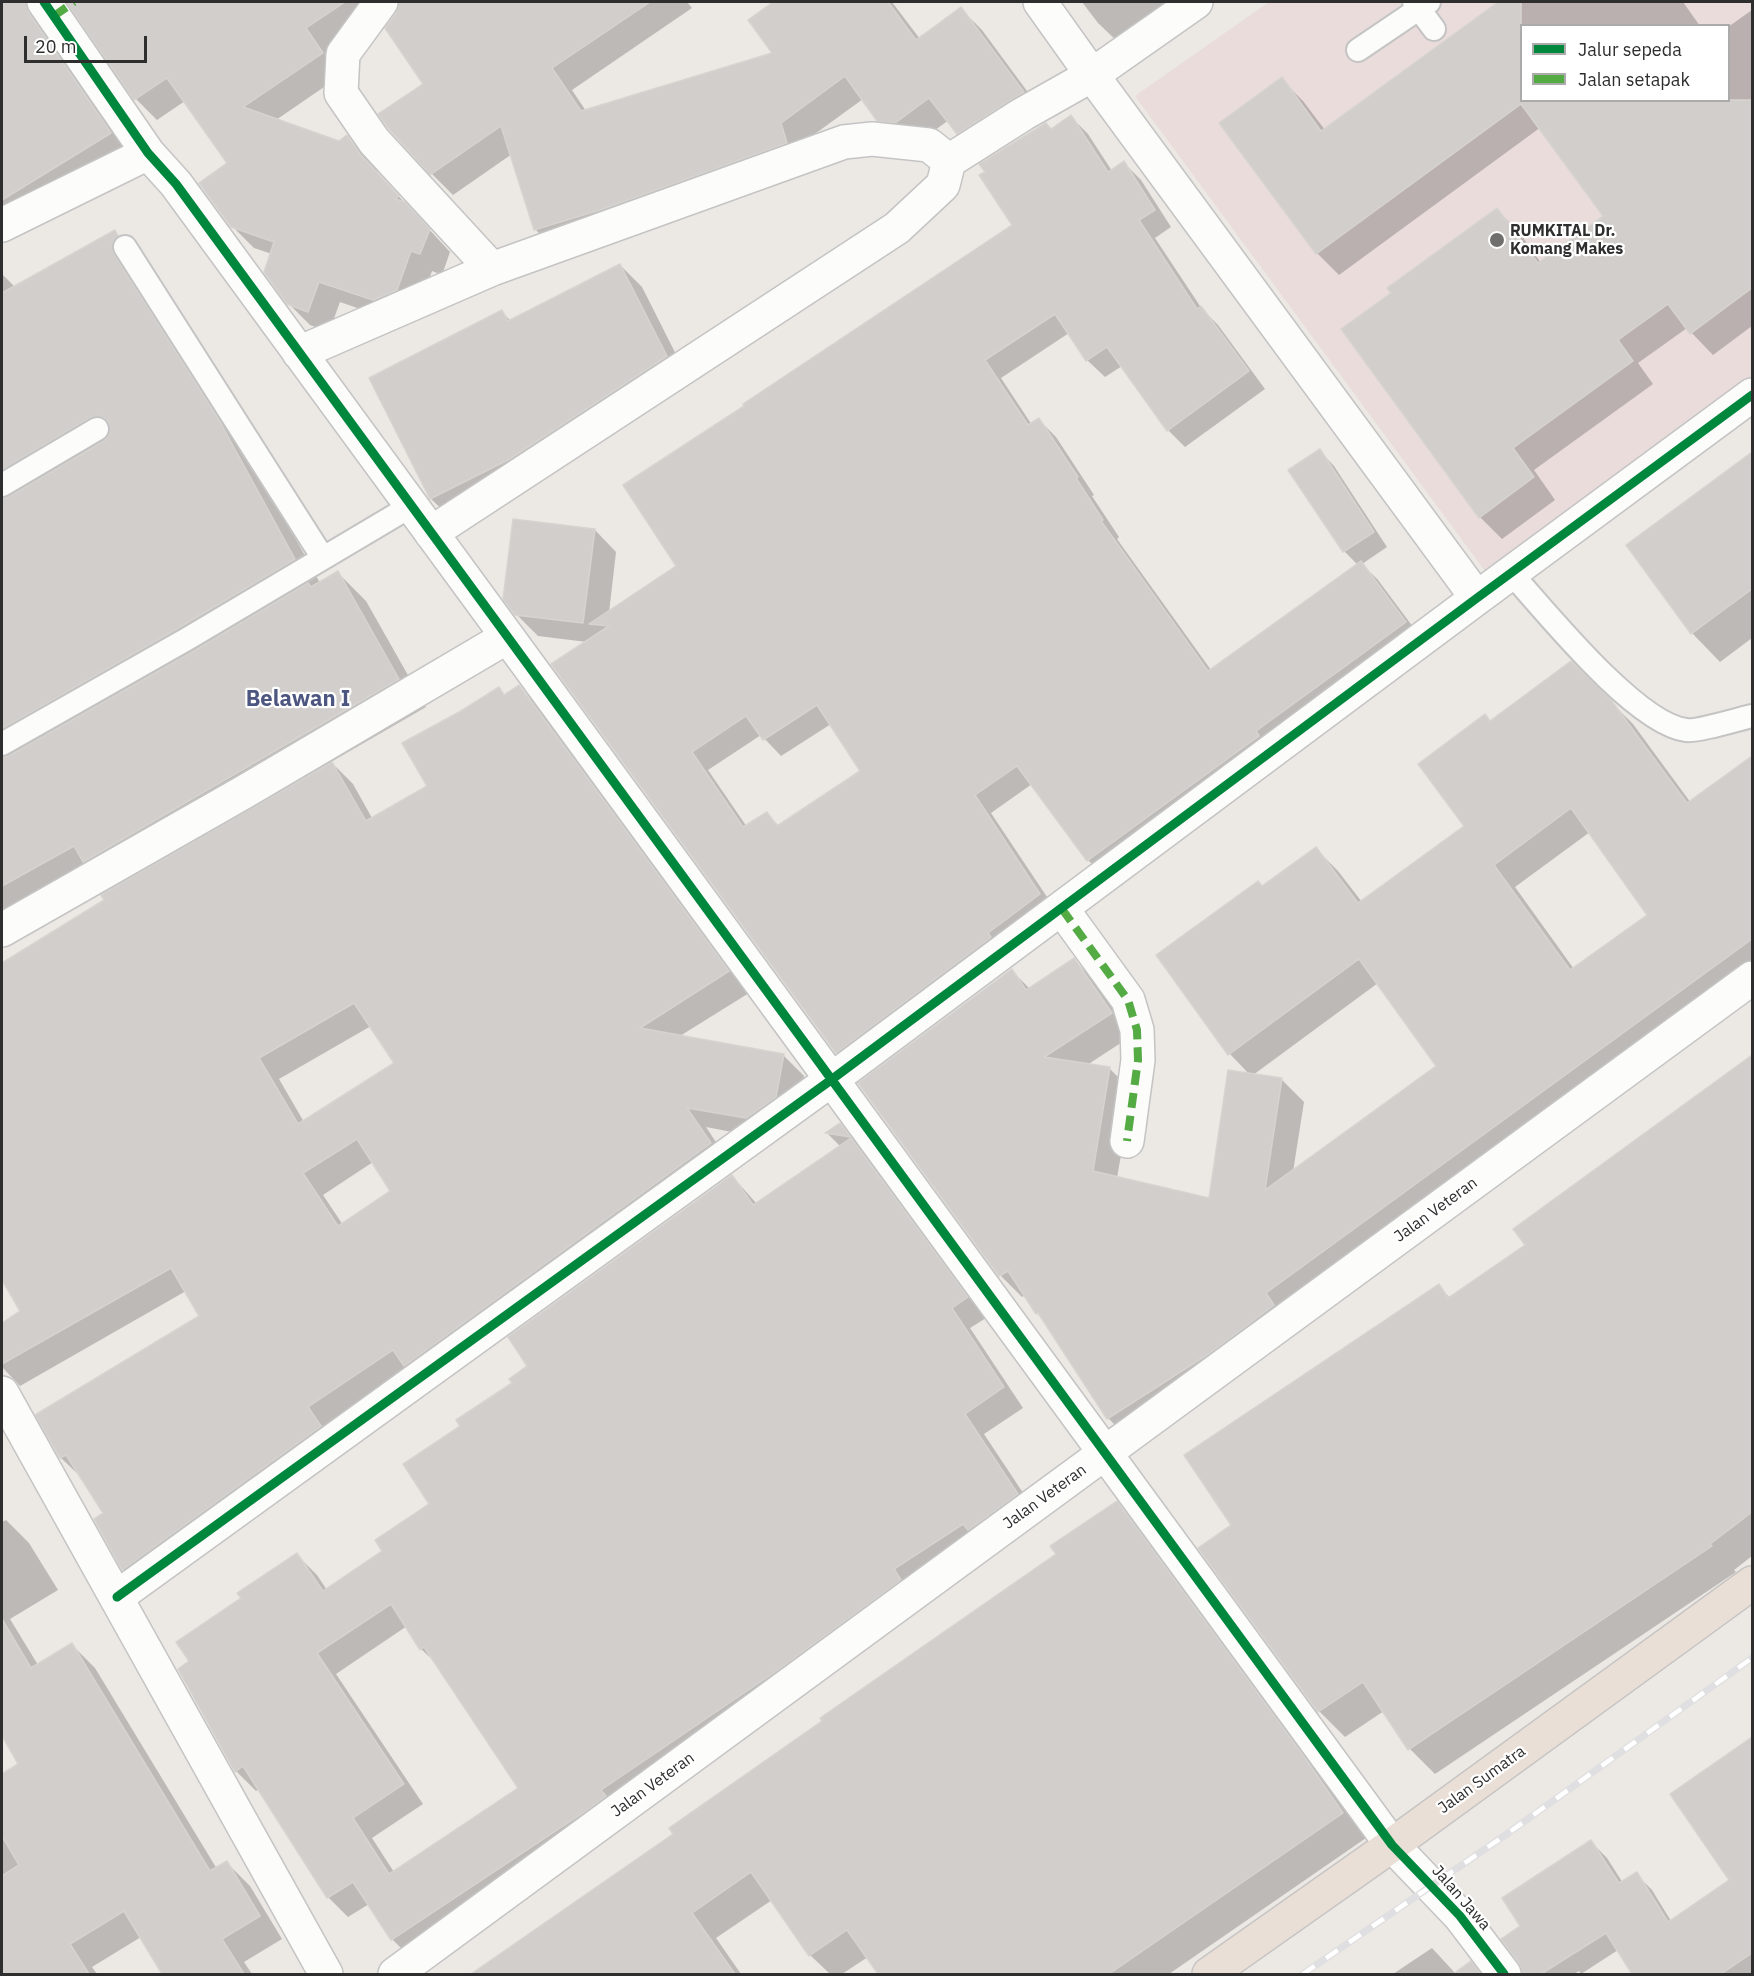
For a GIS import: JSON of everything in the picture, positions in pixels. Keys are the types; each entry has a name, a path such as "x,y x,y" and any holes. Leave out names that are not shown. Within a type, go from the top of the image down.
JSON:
{"highway":[{"name":"Jalan Sumatra","path":"1209,1974 1392,1845 1752,1583"}],"street":[{"path":"381,2 343,54 341,93 374,141 492,269"},
{"path":"1040,2 1477,598"},
{"path":"431,533 897,228 943,185 949,161 1023,114 1092,75 1196,2"},
{"name":"Jalan Jawa","path":"57,6 148,153 176,184 1392,1845 1460,1916 1504,1974"},
{"path":"299,353 492,269 844,142 872,139 929,145 949,161"},
{"path":"2,225 148,153"},
{"path":"117,1597 831,1080 1752,395"},
{"path":"2,930 507,638"},
{"path":"1062,909 1128,1000 1137,1029 1138,1060 1127,1141"},
{"name":"Jalan Veteran","path":"395,1974 1752,978"},
{"path":"2,1393 326,1974"}],"lane":[{"path":"1359,50 1421,4 1434,29"},
{"path":"125,247 323,558"},
{"path":"2,485 97,429"},
{"path":"2,744 187,639 411,506"},
{"path":"1511,573 1610,682 1660,722 1687,731 1752,716"}],"shaded area":[{"name":"RUMKITAL Dr. Komang Makes","path":"1269,2 1752,2 1752,379 1488,575 1135,96"}],"building":[{"path":"2,2 26,2 29,13 111,133 2,200"},
{"path":"66,2 345,2 306,28 323,53 243,107 339,141 347,135 360,154 399,196 395,199 405,202 430,229 420,254 411,251 397,290 373,300 319,282 308,312 287,304 264,272 274,242 231,227 199,183 227,163 167,78 134,100"},
{"path":"399,2 650,2 552,68 581,111 772,53 748,20 773,2 888,2 916,40 961,7 1024,92 957,134 929,98 895,123 877,121 845,76 781,123 787,143 603,209 534,230 501,126 430,175 378,114 423,84 385,28 396,13"},
{"path":"1498,2 1521,2 1520,102 1730,102 1730,100 1752,100 1752,288 1690,334 1668,304 1618,340 1633,361 1513,448 1534,477 1479,518 1341,329 1391,293 1387,288 1497,208 1538,263 1603,216 1521,104 1316,254 1219,123 1282,77 1321,131"},
{"path":"1071,115 1108,172 1124,161 1155,210 1139,220 1197,309 1201,306 1249,371 1167,431 1107,347 1086,361 1055,314 985,360 1028,425 1039,418 1078,477 1076,478 1103,520 1101,521 1208,671 1361,561 1406,622 1256,731 1259,736 1087,861 1017,766 975,795 1040,894 988,933 991,937 836,1053 551,664 609,626 589,624 676,566 623,485 1012,225 979,175 985,172 979,164 1046,123 1051,129","holes":["817,705 860,771 777,826 767,812 743,827 692,752 746,716 763,740"]},
{"path":"115,230 118,236 113,241 114,254 219,420 295,559 2,729 2,498 9,497 104,441 110,429 109,423 104,418 91,417 2,470 2,293"},
{"path":"620,264 667,356 508,460 430,499 369,378 502,310 508,321"},
{"path":"1320,449 1374,532 1343,552 1288,470"},
{"path":"1752,452 1752,589 1691,634 1626,545"},
{"path":"513,519 595,529 583,623 515,615 503,599"},
{"path":"338,571 399,679 83,862 74,846 2,886 2,757 9,756 194,651 308,583 311,587"},
{"path":"1571,661 1611,700 1687,803 1752,756 1752,939 1266,1293 1274,1305 1210,1353 1107,1419 1008,1271 999,1276 858,1083 1012,969 1026,990 1074,958 1112,1013 1044,1057 1110,1067 1093,1171 1209,1198 1228,1070 1282,1078 1265,1190 1436,1066 1359,959 1228,1055 1156,955 1258,881 1262,886 1316,847 1358,903 1464,826 1418,764 1485,714 1490,721","holes":["1571,808 1647,915 1570,970 1494,865"]},
{"path":"519,685 729,971 640,1028 784,1054 776,1097 746,1118 687,1108 711,1143 404,1366 393,1350 308,1407 321,1426 122,1570 94,1519 103,1513 66,1455 60,1458 35,1415 199,1316 171,1268 2,1364 2,1323 20,1311 2,1280 2,963 104,900 101,895 332,762 366,821 427,786 402,743 499,687 504,695","holes":["354,1003 394,1063 298,1124 259,1058","357,1139 390,1191 338,1226 303,1173"]},
{"path":"1752,1055 1752,1512 1710,1544 1712,1546 1408,1750 1363,1682 1318,1712 1198,1548 1231,1525 1184,1455 1439,1284 1448,1298 1525,1245 1513,1229"},
{"path":"840,1123 851,1137 825,1133"},
{"path":"851,1138 968,1297 952,1308 1004,1387 965,1414 1018,1494 968,1530 963,1524 894,1569 901,1580 775,1672 601,1790 606,1796 587,1810 391,1940 353,1882 327,1898 243,1766 235,1772 178,1669 189,1661 176,1642 241,1598 237,1593 297,1553 323,1591 382,1551 375,1540 429,1504 403,1464 460,1426 456,1420 512,1383 509,1379 527,1366 508,1337 732,1175 753,1205","holes":["391,1604 420,1650 424,1647 518,1788 389,1874 353,1818 404,1784 317,1653"]},
{"path":"1117,1501 1343,1813 1109,1974 878,1974 847,1930 809,1956 751,1872 692,1913 735,1974 471,1974 673,1834 669,1828 822,1721 820,1718 1056,1554 1050,1546"},
{"path":"2,1619 31,1668 72,1643 210,1871 227,1861 260,1916 222,1939 244,1974 162,1974 124,1911 70,1944 89,1974 2,1974 2,1876 19,1865 2,1836 2,1774 18,1764 2,1736"},
{"path":"1752,1737 1752,1953 1721,1974 1632,1974 1606,1933 1541,1974 1522,1974 1519,1963 1501,1939 1520,1926 1502,1898 1591,1840 1619,1883 1637,1872 1668,1922 1729,1880 1670,1794"},
{"path":"1471,1961 1481,1974 1453,1974"}],"railway":[{"path":"1303,1974 1504,1836 1752,1658"}],"marked path":[{"path":"54,16 74,2"},
{"path":"1062,909 1128,1000 1137,1030 1138,1060 1127,1141"}],"cycle path":[{"path":"44,2 148,153 176,184 1392,1845 1460,1916 1504,1974"},
{"path":"117,1597 831,1080 1752,395"}],"place":[{"name":"RUMKITAL Dr. Komang Makes","path":"1497,240"}],"district":[{"name":"Belawan I","path":"298,700"}]}
